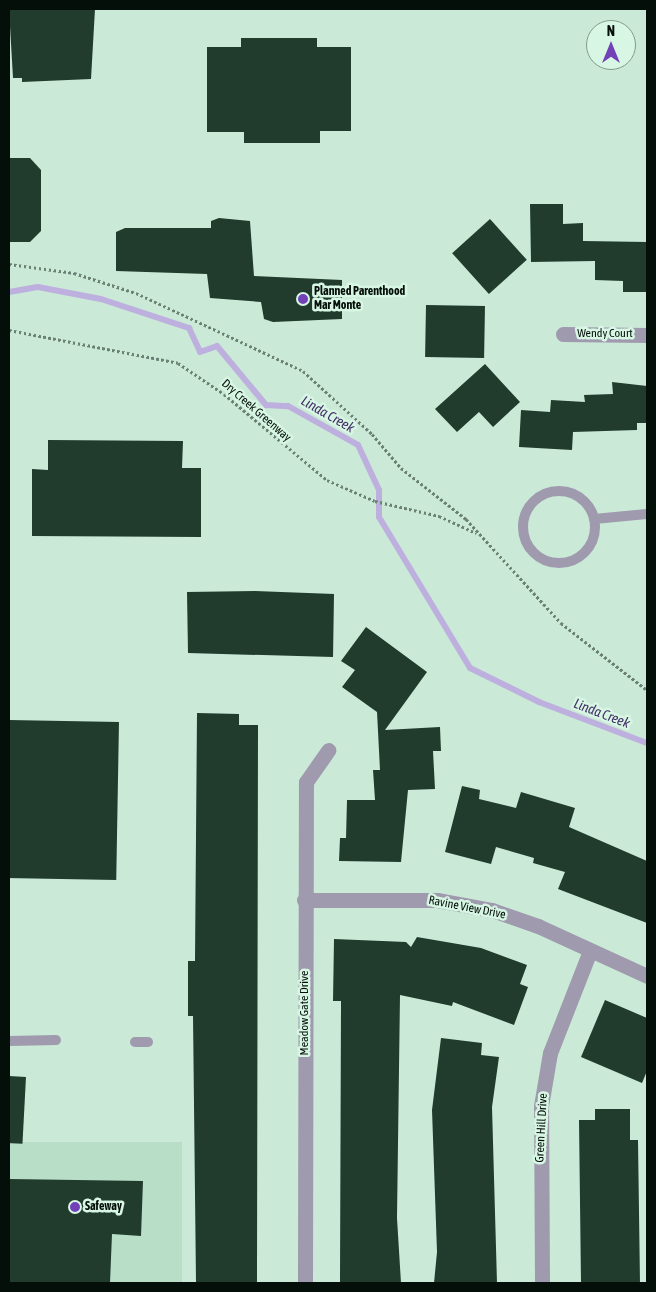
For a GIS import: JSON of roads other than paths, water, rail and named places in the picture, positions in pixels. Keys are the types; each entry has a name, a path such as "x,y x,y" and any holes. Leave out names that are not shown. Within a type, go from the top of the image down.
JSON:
{"street":[{"name":"Wendy Court","path":"563,334 647,334"},
{"name":"Meadow Gate Drive","path":"305,1283 304,900 306,782 328,750"},
{"name":"Ravine View Drive","path":"304,900 437,900 520,920 647,976"},
{"name":"Green Hill Drive","path":"542,1283 541,1106 550,1053 590,950"}],"lane":[{"path":"550,492 572,493 590,508 594,519 591,543 568,561 538,556 524,537 523,526 530,504 550,492"},
{"path":"594,519 647,514"},
{"path":"9,1041 56,1040"},
{"path":"135,1042 148,1042"}],"waterway":[{"name":"Linda Creek","path":"9,292 38,287 101,299 189,328 200,352 217,346 266,405 288,406 358,445 379,490 379,517 470,668 539,702 647,743"}],"place":[{"name":"Planned Parenthood Mar Monte","path":"303,299"},
{"name":"Safeway","path":"75,1207"}]}
